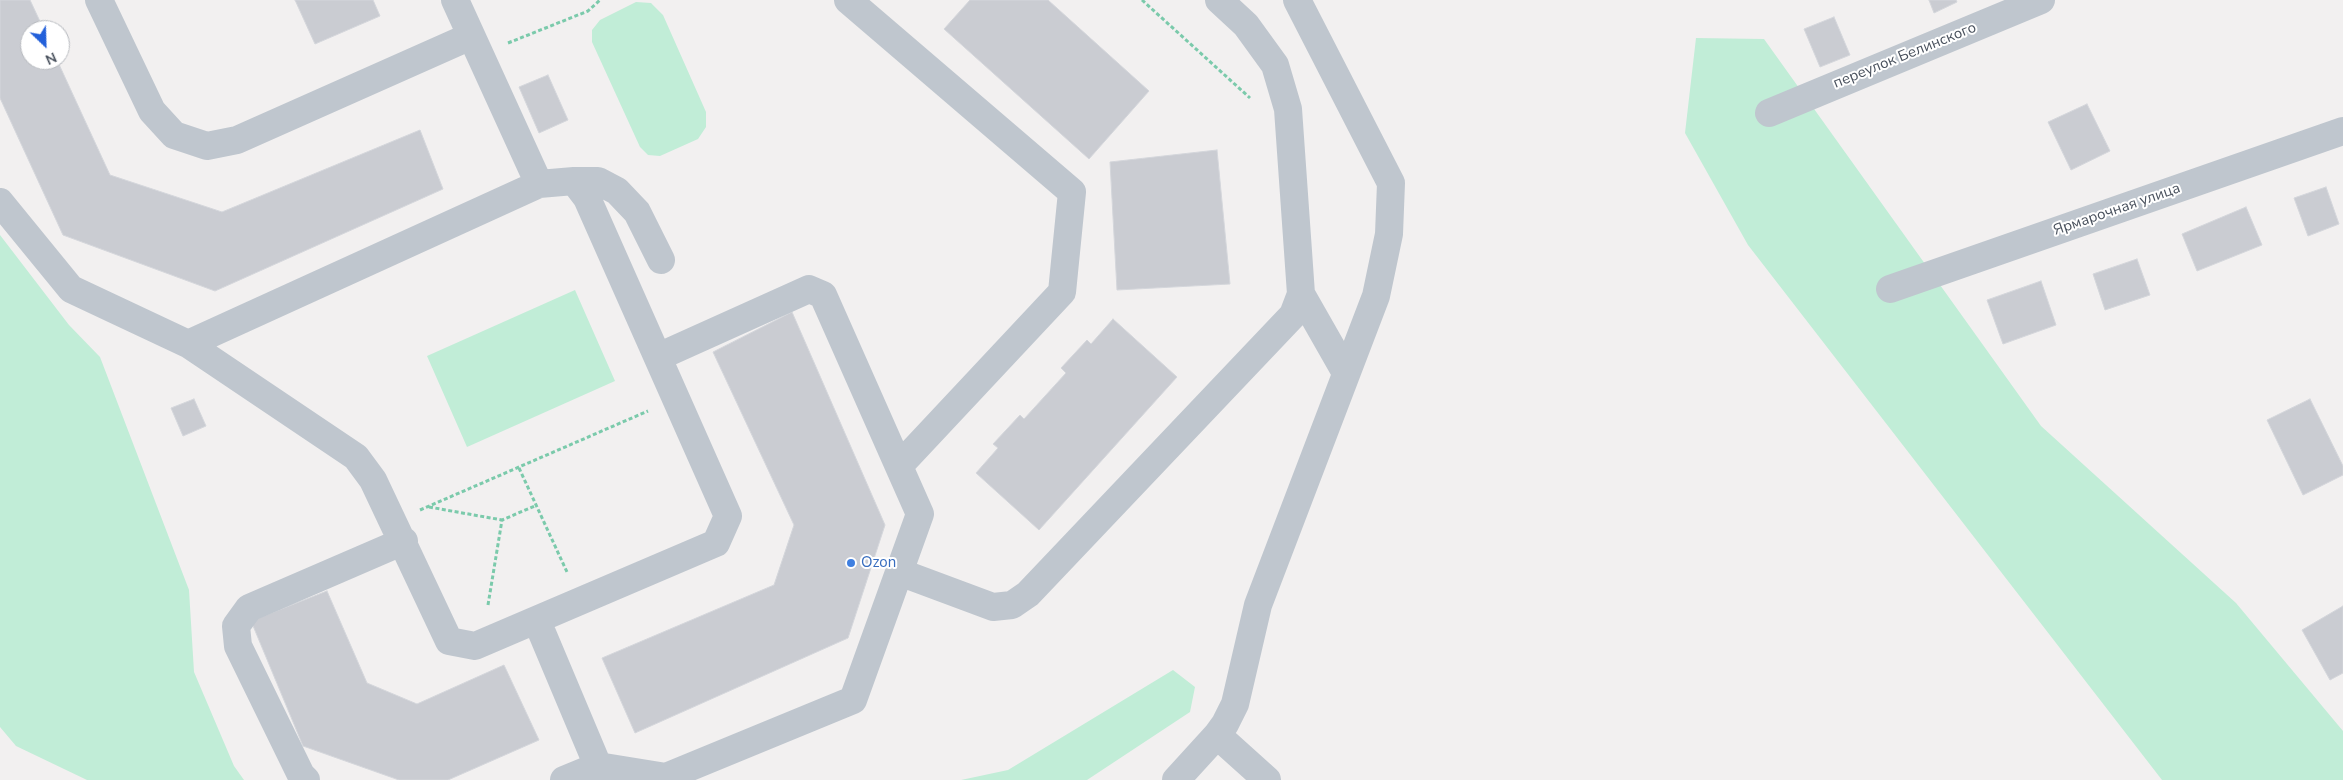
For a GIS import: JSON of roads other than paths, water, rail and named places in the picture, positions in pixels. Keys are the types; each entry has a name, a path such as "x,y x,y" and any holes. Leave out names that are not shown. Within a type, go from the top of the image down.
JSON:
{"lane":[{"path":"99,0 152,111 174,135 207,146 237,140 475,45"},
{"path":"454,0 538,184"},
{"path":"848,0 1072,192 1062,292 899,466"},
{"path":"899,572 993,607 1012,605 1028,594 1293,315 1301,294 1288,109 1275,65 1246,25 1219,0"},
{"path":"1176,780 1217,735 1234,704 1258,605 1376,296 1389,234 1391,183 1297,0"},
{"name":"переулок Белинского","path":"1769,112 2041,0"},
{"name":"Ярмарочная улица","path":"1890,289 2343,131"},
{"path":"0,202 71,289 188,344 356,457 373,480 399,531 449,641 475,646 716,543 728,516 587,198 574,181"},
{"path":"188,344 538,184 598,181 617,190 638,212 660,260"},
{"path":"564,780 598,766 666,777 853,700 920,514 823,295 809,289 658,357"},
{"path":"1301,294 1346,373"},
{"path":"306,780 301,775 238,646 236,626 249,608 399,531"},
{"path":"537,621 598,766"},
{"path":"1217,735 1267,780"}],"place":[{"name":"Ozon","path":"851,563"}]}
